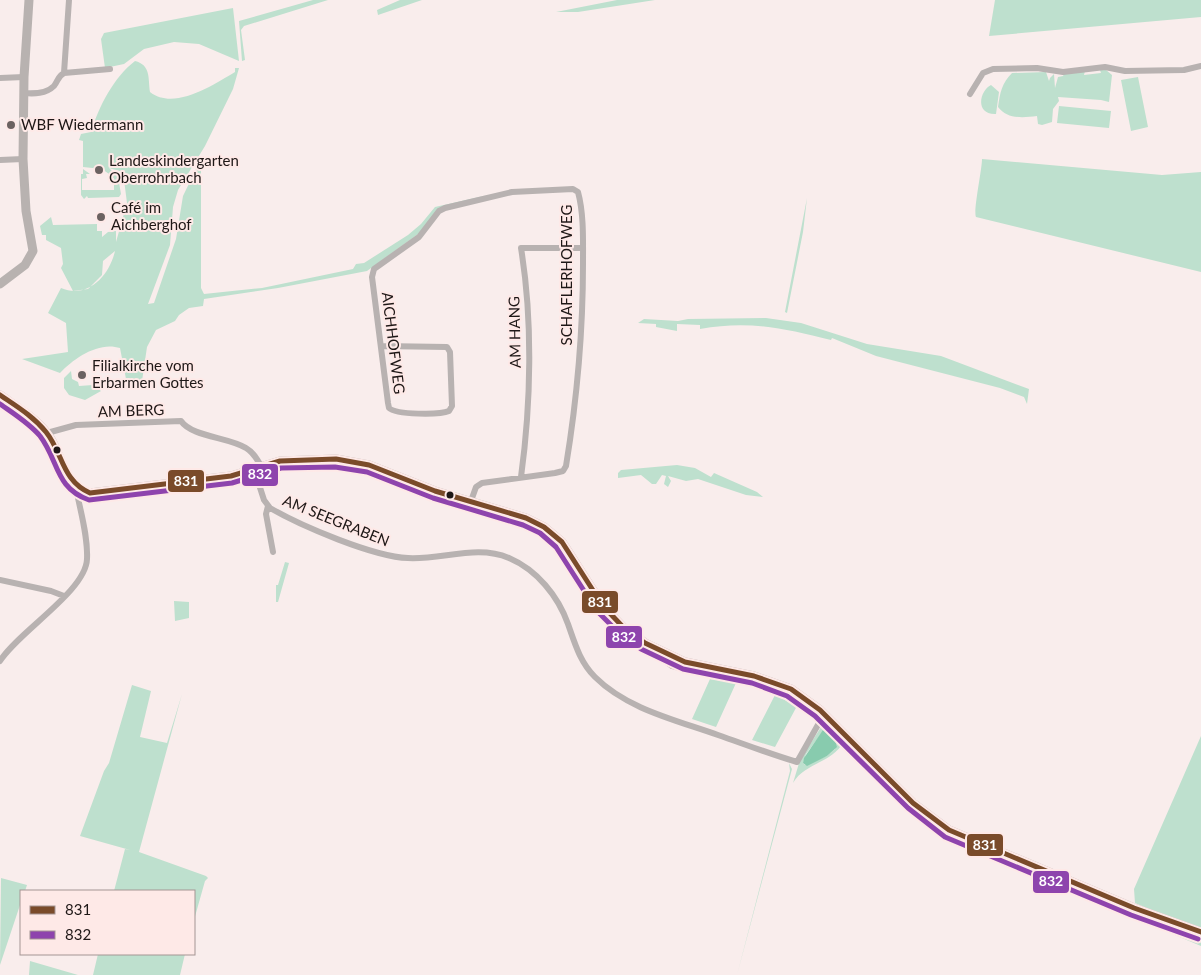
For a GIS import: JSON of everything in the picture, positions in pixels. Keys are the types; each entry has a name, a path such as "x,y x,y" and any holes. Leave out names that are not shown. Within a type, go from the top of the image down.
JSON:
{"main road":[{"path":"0,284 25,265 33,251 26,211 23,159 23,93 28,0"},
{"path":"0,395 47,433 68,475 78,489 97,494 231,476 258,467 295,460 349,460 369,465 435,491 526,518 554,534 569,550 608,612 634,636 661,652 685,662 754,676 783,685 806,698 912,803 949,830 1134,908 1201,932"}],"street":[{"path":"23,93 38,94 48,90 55,85 64,73 70,0"},
{"path":"970,94 983,73 993,69 1037,68 1063,72 1105,67 1125,71 1184,70 1201,66"},
{"path":"64,73 110,69"},
{"path":"0,78 24,77"},
{"path":"0,160 23,159"},
{"name":"SCHAFLERHOFWEG","path":"372,272 380,263 422,234 441,209 518,191 577,190 583,248 582,336 578,383 566,463 563,471 520,477"},
{"name":"AM HANG","path":"520,477 528,419 527,290 521,248 583,248"},
{"name":"AICHHOFWEG","path":"372,272 381,346 391,410 441,414 449,411 452,406 450,352 447,347 381,346"},
{"name":"AM BERG","path":"47,433 76,425 181,421 188,428 247,449 258,467"},
{"name":"AM SEEGRABEN","path":"258,467 268,506 301,523 389,557 424,558 463,553 495,553 521,564 542,581 563,611 578,654 585,665 601,682 631,703 796,762 826,716"},
{"path":"471,501 475,488 480,484 520,477"},
{"path":"0,661 9,649 80,578 87,559 78,489"},
{"path":"268,506 266,514 273,552"},
{"path":"0,580 51,591 64,596"}],"shaded area":[{"path":"313,0 328,0 244,26 241,30 245,60 242,61 239,21"},
{"path":"400,0 422,0 378,15 377,10"},
{"path":"617,0 655,0 578,12 556,12"},
{"path":"995,0 1201,0 1201,17 989,36"},
{"path":"233,8 239,61 199,44 174,42 144,49 124,64 105,68 101,39 104,33"},
{"path":"135,61 144,66 148,73 150,92 170,99 193,94 205,89 235,72 235,68 239,68 233,89 205,146 178,190 173,207 170,245 148,304 154,303 176,239 183,196 197,167 201,167 201,288 204,294 262,288 353,269 356,264 364,263 408,235 421,224 435,207 488,195 439,208 421,232 367,271 278,288 204,299 203,306 189,308 179,315 175,321 156,330 147,347 142,381 126,379 120,348 112,346 87,352 60,373 22,359 68,352 66,323 48,313 61,288 73,291 61,268 63,264 61,248 46,240 46,235 42,235 40,226 51,217 53,225 97,224 97,231 102,231 102,237 108,232 116,231 116,242 127,203 123,172 109,168 118,177 121,194 119,197 88,198 87,196 84,199 81,195 81,174 83,174 83,169 90,174 86,174 87,178 82,179 82,190 114,190 114,178 109,178 109,174 102,169 83,167 83,141 79,140 81,134 91,132 98,112 108,93 120,75","holes":["115,251 108,269 102,277 91,286 102,275 103,261"]},
{"path":"1100,70 1106,70 1112,75 1109,102 1058,97 1059,101 1053,109 1052,122 1042,125 1038,124 1037,116 1010,116 998,107 1002,88 1012,73 1046,72 1049,81 1054,74 1055,88 1058,77 1064,74 1085,71 1084,75 1101,73"},
{"path":"1138,77 1148,127 1131,131 1121,80"},
{"path":"991,85 999,92 996,114 984,111 981,102 984,92"},
{"path":"1059,106 1111,111 1109,128 1057,123"},
{"path":"982,159 1162,175 1201,172 1201,272 976,217"},
{"path":"807,198 803,232 787,313 785,312"},
{"path":"766,318 801,323 867,344 941,356 1029,389 1027,404 1024,397 1000,388 876,356 832,338 831,340 781,329 750,325 717,326 700,329 700,325 677,324 677,331 656,327 656,324 638,323 644,319 678,321 688,319"},
{"path":"71,371 72,379 78,382 79,386 93,385 101,391 85,400 69,395 64,388 64,378"},
{"path":"677,465 695,468 711,477 714,473 757,492 763,497 746,495 698,479 686,481 668,476 671,481 668,487 664,484 666,476 662,475 656,484 652,484 641,475 618,478 618,473 621,470"},
{"path":"285,562 289,563 278,602 276,602 276,585 278,585"},
{"path":"174,601 189,602 189,618 175,621"},
{"path":"710,679 736,683 716,727 692,719"},
{"path":"132,685 151,691 140,737 167,743 182,694 139,852 208,878 205,881 195,916 195,890 114,890 125,849 130,850 80,836 104,771 109,763"},
{"path":"775,695 797,706 775,747 752,740"},
{"path":"826,722 944,830 1168,917 1135,903 1134,889 1201,736 1201,946 1020,870 940,833 892,795"},
{"path":"823,724 836,737 841,746 829,757 803,772 793,783 800,760","holes":["829,733 835,740 835,749 827,756 805,765 803,763 806,754 821,734"]},
{"path":"823,730 834,737 837,747 827,756 807,766 803,763 804,758"},
{"path":"789,763 792,769 737,975 790,771"},
{"path":"1,878 27,885 25,890 20,890 20,905 0,965"},
{"path":"98,955 185,955 180,975 93,975"},
{"path":"30,961 78,975 29,975"}],"transit line":[{"name":"831","path":"0,395 41,426 52,440 68,474 81,488 90,493 231,476 280,461 336,459 369,465 435,491 526,518 544,527 562,542 603,606 624,628 645,643 685,662 754,676 791,689 820,710 913,803 949,830 1134,908 1201,932"},
{"name":"832","path":"0,404 36,431 46,445 64,481 78,495 89,500 232,483 281,468 335,467 367,472 433,498 523,525 540,533 556,547 597,611 620,634 641,649 683,669 752,683 787,696 815,716 908,808 945,837 1131,915 1198,939"}],"place":[{"name":"WBF Wiedermann","path":"11,125"},
{"name":"Landeskindergarten Oberrohrbach","path":"99,170"},
{"name":"Café im Aichberghof","path":"101,217"},
{"name":"Filialkirche vom Erbarmen Gottes","path":"82,375"}]}
